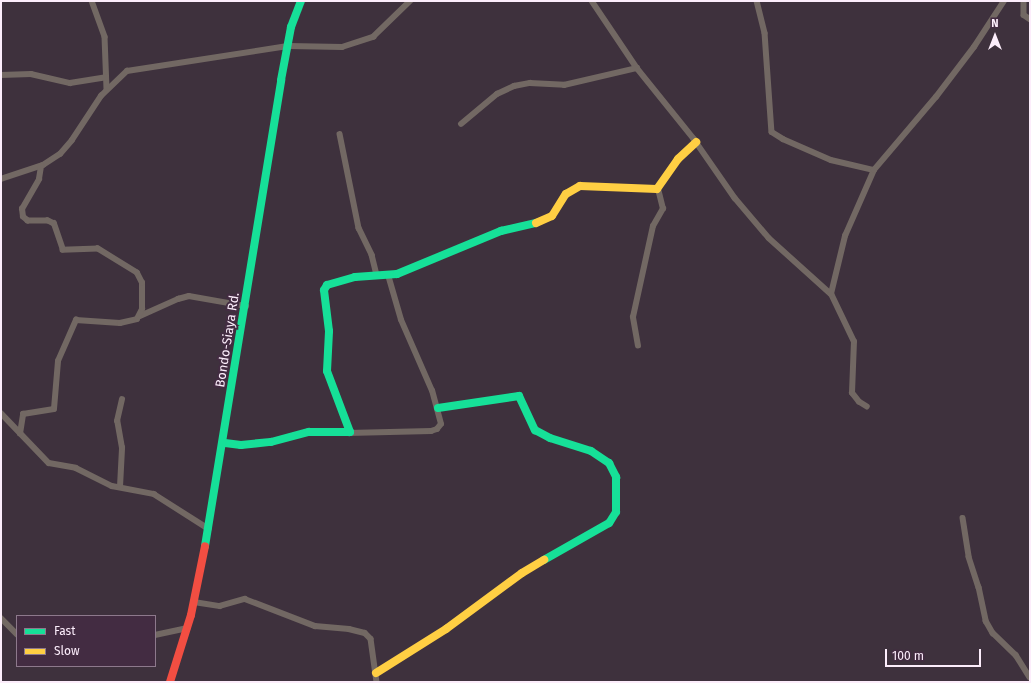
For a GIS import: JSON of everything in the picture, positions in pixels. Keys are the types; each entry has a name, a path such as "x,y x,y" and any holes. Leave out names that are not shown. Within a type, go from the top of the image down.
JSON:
{"main road":[{"name":"Bondo-Siaya Rd.","path":"170,682 194,602 209,529 246,306 282,74 289,46 291,27 301,1"},
{"path":"224,443 241,445 271,442 309,432 348,434 349,424 327,376 329,331 324,290 327,285 340,280 404,272 501,231 550,219 566,194 580,186 658,188 678,159 696,142"},
{"path":"376,673 446,629 545,559 610,523 616,512 616,477 609,463 591,451 550,438 535,430 519,396 438,408"}],"street":[{"path":"92,1 105,37 107,89"},
{"path":"1,179 40,166 65,148 107,89 122,74 132,70 289,46 334,48 368,39 385,28 410,1"},
{"path":"592,1 637,68 696,142 728,190 769,238 831,294 854,342 852,393 859,402 867,407"},
{"path":"757,1 766,37 772,132 783,140 831,160 874,170"},
{"path":"831,294 845,236 874,170 936,97 974,47 1004,1"},
{"path":"1024,1 1024,15 1030,19"},
{"path":"461,124 497,94 514,86 530,83 564,85 637,68"},
{"path":"1,75 31,74 70,83 106,77"},
{"path":"340,134 359,228 372,255 377,275"},
{"path":"40,166 39,178 22,209 23,217 28,221 48,221 54,224 63,250 98,249 137,273 142,283 140,316"},
{"path":"638,346 632,317 653,226 663,209 658,188"},
{"path":"348,434 437,429 441,424 438,408 399,312 388,275"},
{"path":"20,434 23,414 54,409 58,361 76,320 84,318 120,323 178,299 189,296 246,306"},
{"path":"120,487 122,448 117,421 122,400"},
{"path":"1,413 49,463 76,468 106,484 156,496 209,529"},
{"path":"963,518 969,558 978,582 986,621 993,633 1016,655 1030,677"},
{"path":"194,602 220,606 245,599 315,626 349,629 365,633 371,639 377,682"},
{"path":"1,618 16,633"},
{"path":"156,635 187,628"}],"traffic: fast":[{"path":"205,546 281,80 291,27 301,1"},
{"path":"225,443 241,445 271,442 309,432 350,432 327,371 329,331 324,290 327,285 355,277 397,274 501,231 536,223"},
{"path":"438,408 519,396 535,430 550,438 591,451 609,463 616,477 616,512 609,523 544,560"}],"traffic: slow":[{"path":"536,223 552,216 566,194 580,186 657,189 678,159 696,142"},
{"path":"376,673 446,629 522,573 544,560"}],"traffic: jam":[{"path":"170,682 191,615 205,546"}]}
